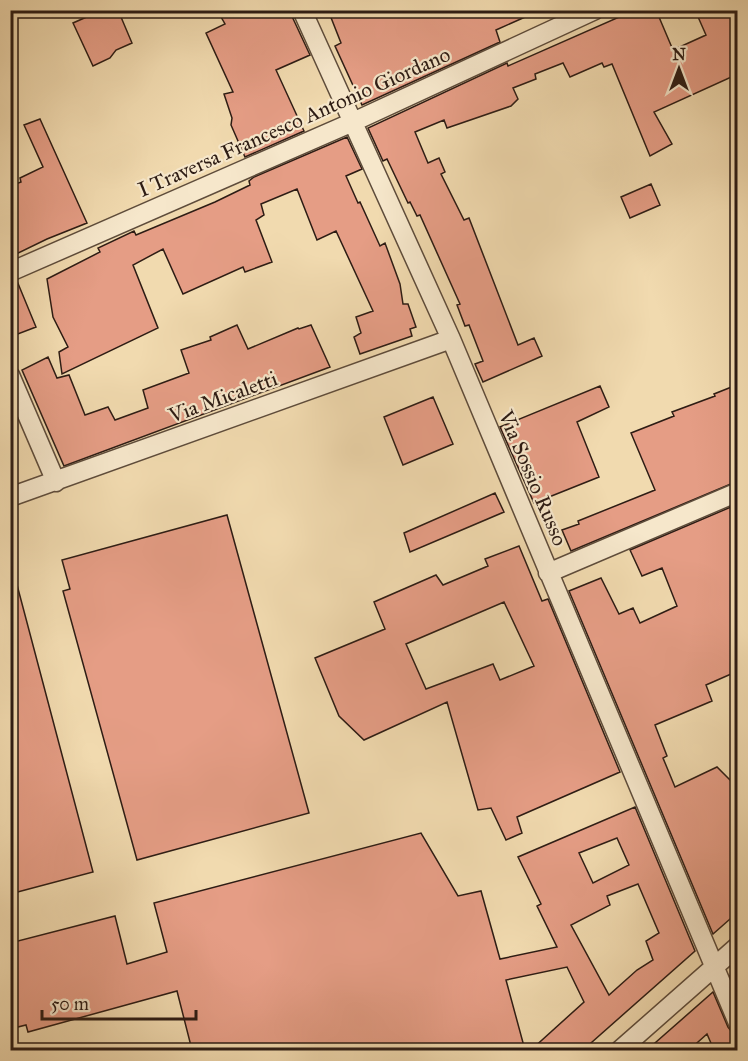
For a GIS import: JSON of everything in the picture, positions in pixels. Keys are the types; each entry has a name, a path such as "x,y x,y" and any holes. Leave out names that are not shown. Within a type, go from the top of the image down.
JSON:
{"street":[{"name":"Via Sossio Russo","path":"302,10 451,339 738,1023"},
{"name":"I Traversa Francesco Antonio Giordano","path":"10,272 353,122 595,10"},
{"name":"Via Micaletti","path":"10,497 451,339"},
{"path":"10,375 56,482"},
{"path":"548,573 738,492"},
{"path":"620,1050 738,946"}],"building":[{"path":"118,10 132,43 116,50 110,58 93,66 73,23 98,12 101,17"},
{"path":"217,10 289,10 310,55 276,70 304,131 245,157 231,125 232,118 224,94 233,92 206,33 225,24"},
{"path":"328,10 430,10 433,15 446,10 541,10 496,30 500,42 362,105 335,46 341,43"},
{"path":"635,10 656,10 673,50 706,35 695,10 738,10 738,74 654,112 672,144 650,156 612,64 604,67 602,63 570,77 563,63 535,74 536,79 513,88 518,99 511,106 447,128 444,120 415,132 428,163 439,158 445,172 441,174 464,220 469,218 518,345 534,338 542,356 483,382 475,364 483,361 469,325 465,326 457,305 460,304 420,215 417,216 410,202 408,203 387,159 383,161 368,128 507,63 508,66"},
{"path":"40,119 87,223 10,257 10,186 21,182 20,178 43,167 24,125"},
{"path":"347,137 362,169 346,176 380,246 385,243 400,284 403,304 408,304 416,327 410,329 412,336 360,354 354,337 361,333 356,317 373,311 336,231 317,240 297,189 261,204 264,215 256,220 272,262 245,272 243,267 183,294 163,249 133,265 158,328 62,374 59,352 68,347 53,317 47,279 100,252 98,248 134,231 136,235 215,202 250,185 249,181 254,177"},
{"path":"651,184 660,205 630,218 621,197"},
{"path":"17,281 36,327 10,337 10,283"},
{"path":"237,325 248,349 298,328 311,325 330,367 64,466 22,370 48,357 57,378 69,375 85,415 108,407 115,420 148,408 143,390 189,373 181,350 211,340 210,337"},
{"path":"600,386 609,407 577,422 599,477 534,503 500,427"},
{"path":"734,386 738,395 738,481 571,551 562,530 579,524 578,521 655,490 631,433 674,416 672,412 715,396 714,394"},
{"path":"433,397 453,444 403,465 384,417"},
{"path":"495,493 504,512 410,552 404,533"},
{"path":"738,504 738,671 706,685 712,701 655,725 667,756 663,758 675,787 717,767 738,788 738,912 713,934 569,591 601,578 619,614 633,608 640,623 677,606 662,568 642,576 630,550"},
{"path":"227,515 309,813 137,860 63,591 70,589 62,560"},
{"path":"519,546 542,601 548,599 620,772 517,817 522,833 506,840 491,808 478,810 447,702 364,740 339,716 315,658 385,629 374,602 436,575 443,585 488,566 485,559","holes":["504,602 534,666 500,680 493,664 426,689 406,644"]},
{"path":"16,581 93,872 10,894 10,582"},
{"path":"635,807 695,951 583,1050 531,1050 584,1002 567,967 506,980 525,1050 192,1050 177,991 28,1032 26,1025 10,1029 10,943 115,916 127,964 167,952 154,903 421,833 458,896 481,891 500,959 557,947 537,906 541,904 518,857","holes":["617,838 629,865 593,883 579,853","638,884 659,933 646,941 653,960 637,970 609,995 571,925 610,905 607,896"]},
{"path":"738,970 738,993 730,976"},
{"path":"713,992 728,1027 732,1032 738,1034 738,1050 714,1050 707,1034 689,1050 647,1050"}]}
